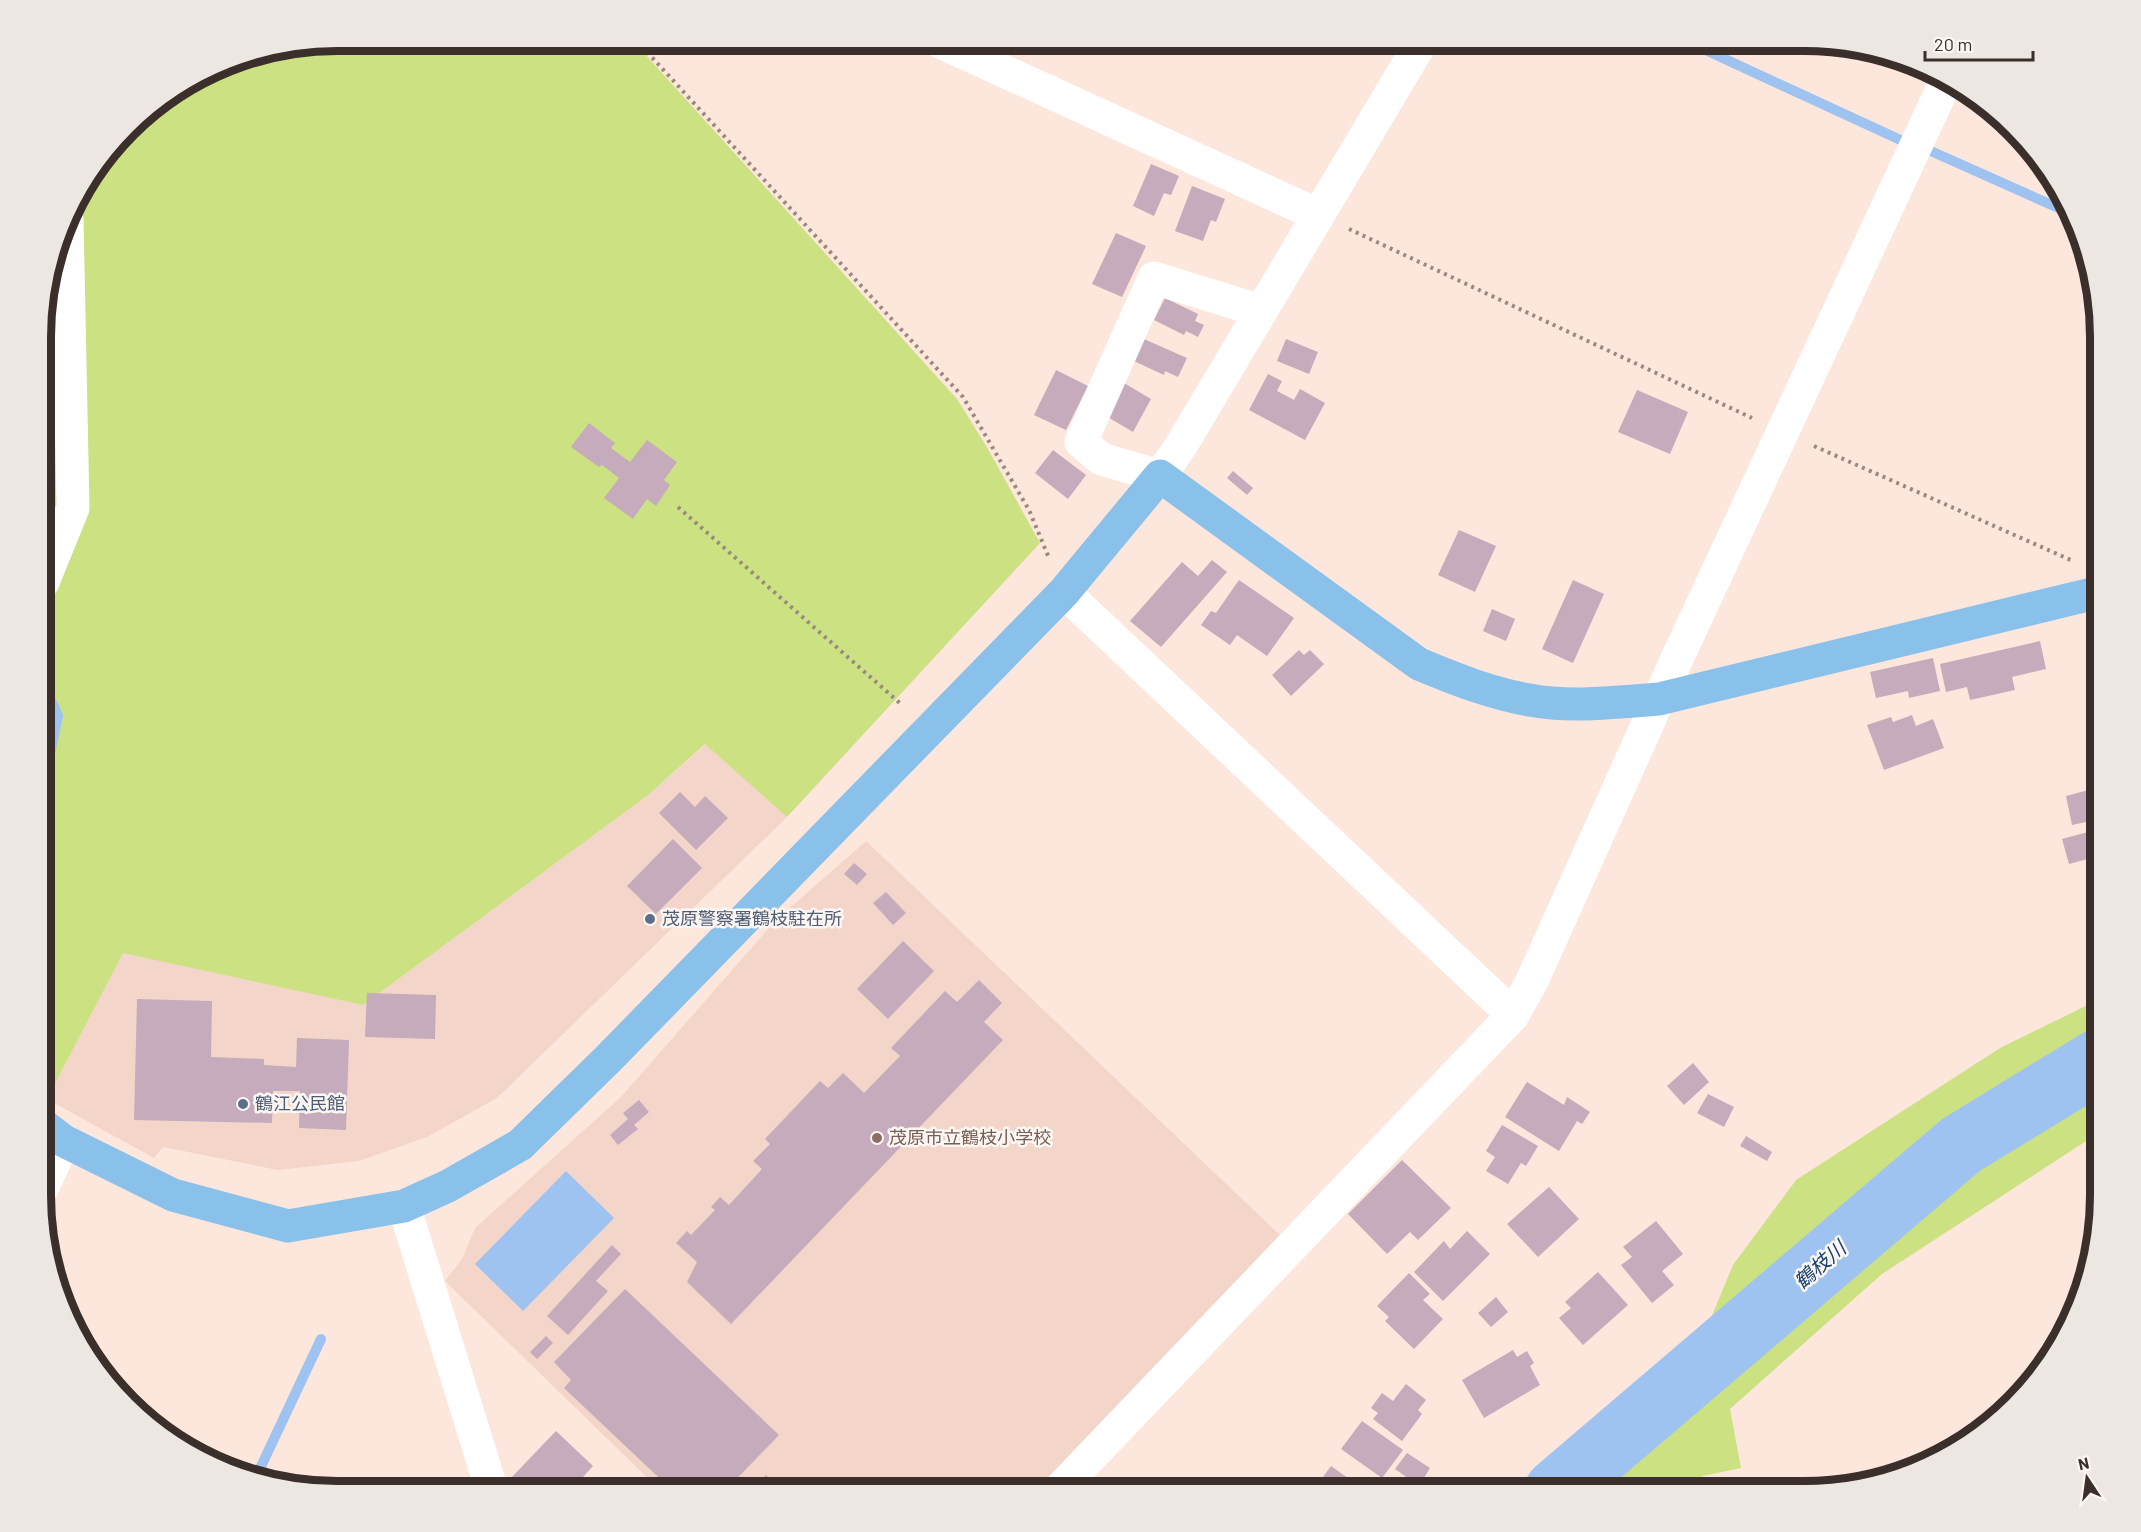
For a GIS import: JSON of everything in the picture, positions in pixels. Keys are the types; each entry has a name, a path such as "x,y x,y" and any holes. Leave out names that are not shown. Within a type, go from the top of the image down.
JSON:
{"main road":[{"path":"54,1133 173,1195 288,1226 404,1206 448,1186 520,1144 609,1058 1064,592 1160,476 1419,664 1467,684 1530,700 1589,704 1659,699 2090,594"}],"street":[{"path":"960,51 1318,215"},
{"path":"1261,311 1154,278 1081,442 1101,459 1160,476 1182,444 1416,51"},
{"path":"1068,1481 1513,1015 1532,981 1659,699 1943,87"},
{"path":"51,562 73,508 67,241"},
{"path":"1064,592 1513,1015"},
{"path":"51,1148 54,1133"},
{"path":"404,1206 489,1481"}],"path":[{"path":"646,51 963,397 1029,510 1064,592"},
{"path":"1318,215 1784,433 2077,563"},
{"path":"678,507 902,705"}],"shaded area":[{"path":"706,744 787,817 497,1098 427,1137 359,1161 278,1170 163,1147 154,1158 51,1101 51,1091 123,952 363,1005 648,795"},
{"name":"茂原市立鶴枝小学校","path":"866,841 1284,1239 1054,1481 651,1481 445,1281 462,1259 475,1228 621,1097 775,921"}],"green space":[{"path":"337,51 642,51 957,399 988,449 1040,543 787,817 705,744 648,795 363,1005 123,953 51,1091 51,337 56,281 66,245 89,194 122,148 148,122 178,99 211,80 245,66 281,56"},
{"path":"2090,1004 2090,1139 1882,1274 1730,1409 1741,1468 1703,1476 1696,1481 1547,1481 1701,1342 1733,1265 1796,1180 2000,1048"}],"water":[{"path":"566,1171 614,1218 523,1311 475,1264"}],"building":[{"path":"1151,164 1179,176 1171,195 1164,193 1154,216 1133,206"},
{"path":"1192,186 1225,199 1216,222 1211,220 1203,241 1175,231"},
{"path":"1116,233 1146,246 1122,297 1092,284"},
{"path":"1165,298 1198,314 1195,321 1204,325 1198,337 1186,331 1184,335 1154,320"},
{"path":"1144,339 1187,358 1178,377 1165,371 1164,375 1134,361"},
{"path":"1286,339 1318,352 1309,374 1277,361"},
{"path":"1056,370 1088,386 1066,430 1034,415"},
{"path":"1268,374 1282,381 1277,391 1294,400 1300,389 1325,403 1305,440 1249,410"},
{"path":"1124,383 1151,399 1133,432 1106,416"},
{"path":"1637,390 1688,412 1670,454 1618,432"},
{"path":"589,423 615,443 611,448 630,462 647,440 677,462 664,480 670,485 656,506 647,499 633,519 604,498 619,478 571,447"},
{"path":"1053,450 1086,475 1068,499 1035,473"},
{"path":"1233,471 1253,488 1247,495 1227,478"},
{"path":"1459,530 1496,546 1475,592 1438,575"},
{"path":"1212,560 1227,572 1161,647 1130,621 1182,562 1198,576"},
{"path":"1239,580 1294,618 1267,656 1237,635 1230,645 1201,625 1211,611 1216,613"},
{"path":"1573,580 1604,594 1573,663 1542,649"},
{"path":"1492,609 1515,619 1506,641 1483,631"},
{"path":"2040,641 2046,669 2012,677 2015,690 1970,700 1967,687 1946,692 1940,664"},
{"path":"1299,650 1304,655 1310,650 1324,664 1291,696 1272,675"},
{"path":"1933,658 1940,691 1909,698 1908,691 1876,698 1870,672"},
{"path":"1912,715 1916,726 1933,719 1944,748 1884,770 1867,725 1891,717 1893,722"},
{"path":"2090,790 2090,821 2072,825 2066,796"},
{"path":"680,792 695,807 705,796 728,818 696,850 659,813"},
{"path":"2088,832 2090,858 2069,864 2062,839"},
{"path":"673,839 702,868 656,914 627,886"},
{"path":"854,863 867,874 857,885 844,874"},
{"path":"886,892 906,913 893,925 873,903"},
{"path":"903,941 934,971 888,1019 857,989"},
{"path":"979,980 1002,1003 984,1022 1003,1040 731,1324 687,1282 697,1262 676,1243 687,1231 691,1235 715,1210 711,1207 720,1197 729,1205 762,1169 753,1161 770,1144 765,1139 820,1081 828,1088 843,1073 864,1093 900,1056 891,1048 945,991 957,1002"},
{"path":"367,993 436,995 435,1039 365,1037"},
{"path":"137,999 212,1001 211,1057 264,1059 264,1065 296,1067 297,1038 349,1040 346,1130 299,1128 300,1091 273,1091 272,1123 134,1120"},
{"path":"1693,1063 1709,1082 1684,1105 1667,1086"},
{"path":"1527,1082 1564,1105 1567,1097 1590,1112 1582,1124 1577,1121 1559,1151 1505,1117"},
{"path":"1708,1094 1734,1107 1724,1127 1697,1113"},
{"path":"639,1100 649,1112 634,1125 638,1129 618,1145 610,1135 628,1119 623,1113"},
{"path":"1502,1125 1538,1146 1526,1166 1521,1163 1508,1184 1486,1171 1495,1157 1486,1151"},
{"path":"1746,1136 1772,1152 1767,1161 1740,1146"},
{"path":"1402,1160 1451,1208 1418,1240 1410,1232 1387,1254 1348,1214"},
{"path":"1549,1187 1579,1219 1538,1257 1507,1224"},
{"path":"1656,1221 1683,1254 1662,1271 1674,1285 1652,1303 1621,1265 1632,1257 1623,1247"},
{"path":"1467,1231 1490,1254 1443,1301 1414,1272 1444,1241 1450,1249"},
{"path":"612,1245 621,1254 596,1281 608,1291 568,1335 547,1316"},
{"path":"1598,1272 1628,1305 1583,1345 1559,1318 1571,1308 1565,1302"},
{"path":"1409,1273 1430,1294 1423,1300 1443,1319 1414,1349 1385,1321 1389,1317 1377,1306"},
{"path":"625,1289 779,1435 735,1481 662,1481 564,1388 571,1380 554,1362"},
{"path":"1496,1297 1508,1312 1491,1327 1478,1313"},
{"path":"546,1336 553,1343 537,1359 530,1352"},
{"path":"1513,1350 1517,1357 1527,1351 1534,1363 1530,1366 1540,1385 1484,1418 1462,1380"},
{"path":"1406,1384 1426,1400 1418,1410 1422,1414 1402,1441 1373,1419 1378,1413 1371,1408 1382,1393 1393,1401"},
{"path":"1362,1421 1403,1450 1382,1478 1341,1449"},
{"path":"556,1431 593,1466 579,1481 514,1481 511,1478"},
{"path":"1407,1453 1430,1468 1422,1481 1412,1481 1395,1469"},
{"path":"1331,1466 1352,1481 1320,1481"},
{"path":"766,1475 773,1481 760,1481"}],"waterway":[{"path":"1708,51 1907,143"},
{"path":"1933,152 2060,209"},
{"path":"51,700 58,716 51,749"},
{"name":"鶴枝川","path":"1568,1481 1961,1145 2090,1066"},
{"path":"259,1470 321,1339"}],"place":[{"name":"茂原警察署鶴枝駐在所","path":"650,919"},
{"name":"鶴江公民館","path":"243,1104"},
{"name":"茂原市立鶴枝小学校","path":"877,1138"}]}
